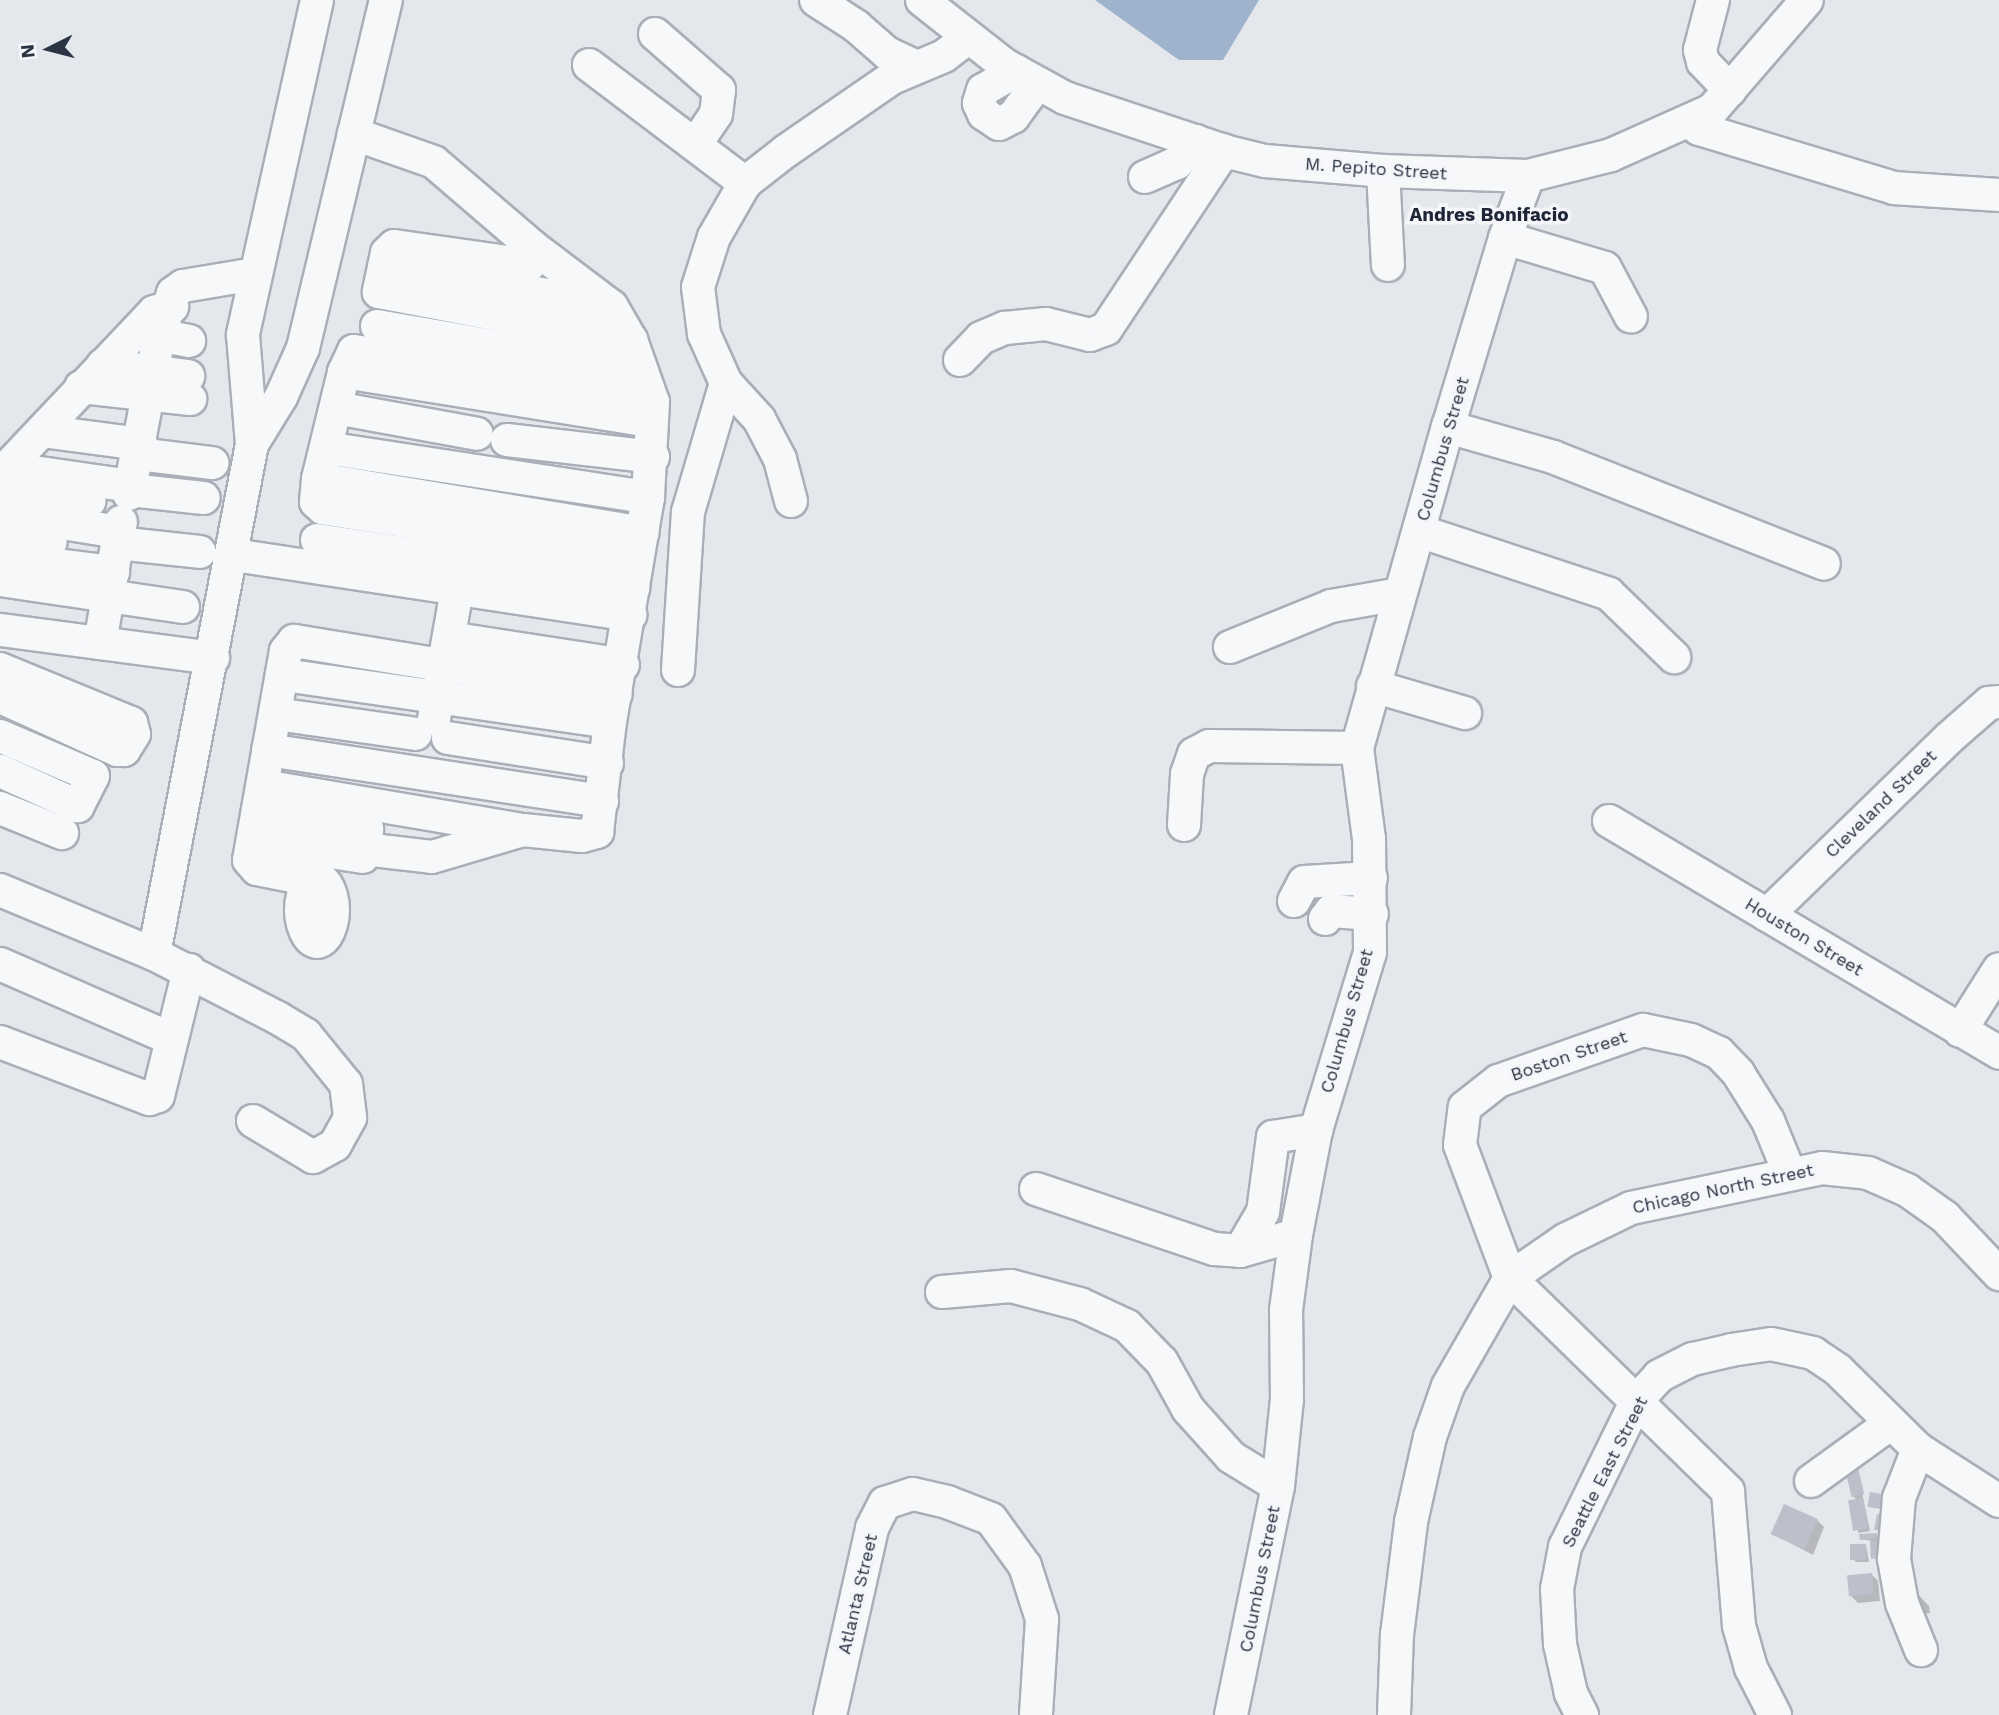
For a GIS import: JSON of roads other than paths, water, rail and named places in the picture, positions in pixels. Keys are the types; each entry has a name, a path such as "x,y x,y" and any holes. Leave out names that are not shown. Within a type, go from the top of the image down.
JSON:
{"street":[{"path":"154,954 234,555 251,444 243,335 317,0"},
{"path":"251,444 281,397 303,348 386,0"},
{"path":"816,0 856,26 887,53 917,67"},
{"name":"M. Pepito Street","path":"922,0 969,37 1019,84 1210,146 1265,161 1383,171 1528,176 1611,155 1712,110 1807,0"},
{"path":"1713,0 1700,50 1703,62 1730,90"},
{"path":"654,34 719,90 716,114 696,144"},
{"path":"791,501 780,459 759,419 726,383 704,334 698,287 714,237 744,183 852,104 917,67 944,56 969,37"},
{"path":"589,65 744,183"},
{"path":"1690,122 1699,129 1894,188 1999,195"},
{"path":"354,134 434,162 506,371 473,502 432,735 408,850"},
{"path":"1145,177 1210,146"},
{"path":"960,360 981,338 1005,328 1046,324 1090,335 1106,329 1210,146"},
{"path":"1383,171 1388,265"},
{"name":"Columbus Street","path":"1230,1715 1252,1630 1278,1486 1287,1399 1290,1280 1296,1235 1316,1130 1370,952 1371,878 1358,752 1374,686 1448,427 1505,238 1528,176"},
{"path":"1505,238 1602,266 1631,317"},
{"path":"648,497 506,371 394,246 384,267 379,292 382,296 506,371 653,457"},
{"path":"0,630 140,447 173,293 183,286 255,274"},
{"path":"506,371 611,306"},
{"path":"326,448 506,371 611,306"},
{"path":"258,813 416,810 523,830 582,836 597,832 653,457 654,412 631,340 611,306"},
{"path":"377,326 506,371 654,412"},
{"path":"336,408 506,371 631,340"},
{"path":"463,561 323,508 316,502 318,479 344,372 642,372"},
{"path":"678,670 688,512 726,383"},
{"path":"1448,427 1553,457 1824,564"},
{"path":"22,454 140,447"},
{"path":"22,454 140,447"},
{"path":"22,454 140,447"},
{"path":"22,454 140,447"},
{"path":"0,513 140,447"},
{"path":"140,447 198,535"},
{"path":"140,447 198,535"},
{"path":"140,447 198,535"},
{"path":"140,447 198,535"},
{"path":"0,536 140,447"},
{"path":"0,558 140,447"},
{"path":"0,580 140,447"},
{"path":"0,601 140,447"},
{"path":"140,447 214,658"},
{"path":"318,479 473,502 636,573"},
{"path":"1419,531 1609,594 1674,657"},
{"path":"317,540 463,561 636,573"},
{"path":"234,555 463,561 636,573"},
{"path":"1230,647 1331,606 1400,594"},
{"path":"364,853 352,875 316,883 257,869 249,860 284,675 286,651 294,641 446,650 616,694"},
{"path":"284,675 602,801"},
{"path":"1374,686 1465,713"},
{"path":"268,750 432,735 616,694"},
{"name":"Cleveland Street","path":"1767,915 1949,738 1989,703 1999,702"},
{"path":"276,714 607,763"},
{"path":"0,736 93,776 78,806 0,771"},
{"path":"1184,825 1187,774 1194,754 1209,746 1358,752"},
{"path":"1305,760 1358,752"},
{"path":"0,808 53,841 0,831"},
{"path":"258,813 364,853 408,850 442,856 523,830"},
{"name":"Houston Street","path":"1609,821 1999,1053"},
{"path":"1294,901 1304,882 1371,878"},
{"path":"0,890 189,970 306,1035 346,1084 350,1118 335,1145 313,1157 253,1121"},
{"path":"1325,919 1331,911 1372,914"},
{"path":"0,964 169,1038"},
{"path":"0,1042 149,1100 158,1096 169,1038 189,970"},
{"path":"1960,1031 1999,970"},
{"name":"Boston Street","path":"1510,1278 1460,1144 1465,1107 1498,1081 1643,1030 1691,1040 1719,1053 1738,1073 1768,1121 1789,1172"},
{"path":"1240,1251 1263,1212 1273,1137 1316,1130"},
{"name":"Chicago North Street","path":"1394,1715 1397,1635 1411,1522 1430,1437 1448,1386 1510,1278 1564,1240 1631,1208 1789,1172 1822,1168 1868,1172 1907,1189 1945,1217 1999,1274"},
{"path":"1036,1189 1214,1249 1240,1251 1296,1235"},
{"path":"1240,1251 1290,1280"},
{"path":"1510,1278 1728,1491 1739,1626 1751,1668 1775,1715"},
{"path":"942,1292 1011,1286 1080,1304 1127,1326 1162,1362 1188,1409 1231,1457 1278,1486"},
{"name":"Seattle East Street","path":"1582,1715 1571,1693 1559,1644 1557,1589 1565,1547 1637,1400 1659,1376 1693,1359 1771,1345 1813,1353 1838,1370 1918,1449 1999,1502"},
{"path":"1811,1480 1891,1423"},
{"path":"1918,1449 1899,1498 1894,1559 1902,1603 1921,1650"},
{"name":"Atlanta Street","path":"830,1715 872,1528 885,1503 913,1494 947,1502 991,1519 1025,1566 1042,1619 1036,1715"}],"water":[{"path":"1095,0 1259,0 1223,60 1179,60"}],"district":[{"name":"Andres Bonifacio","path":"1489,215"}]}
